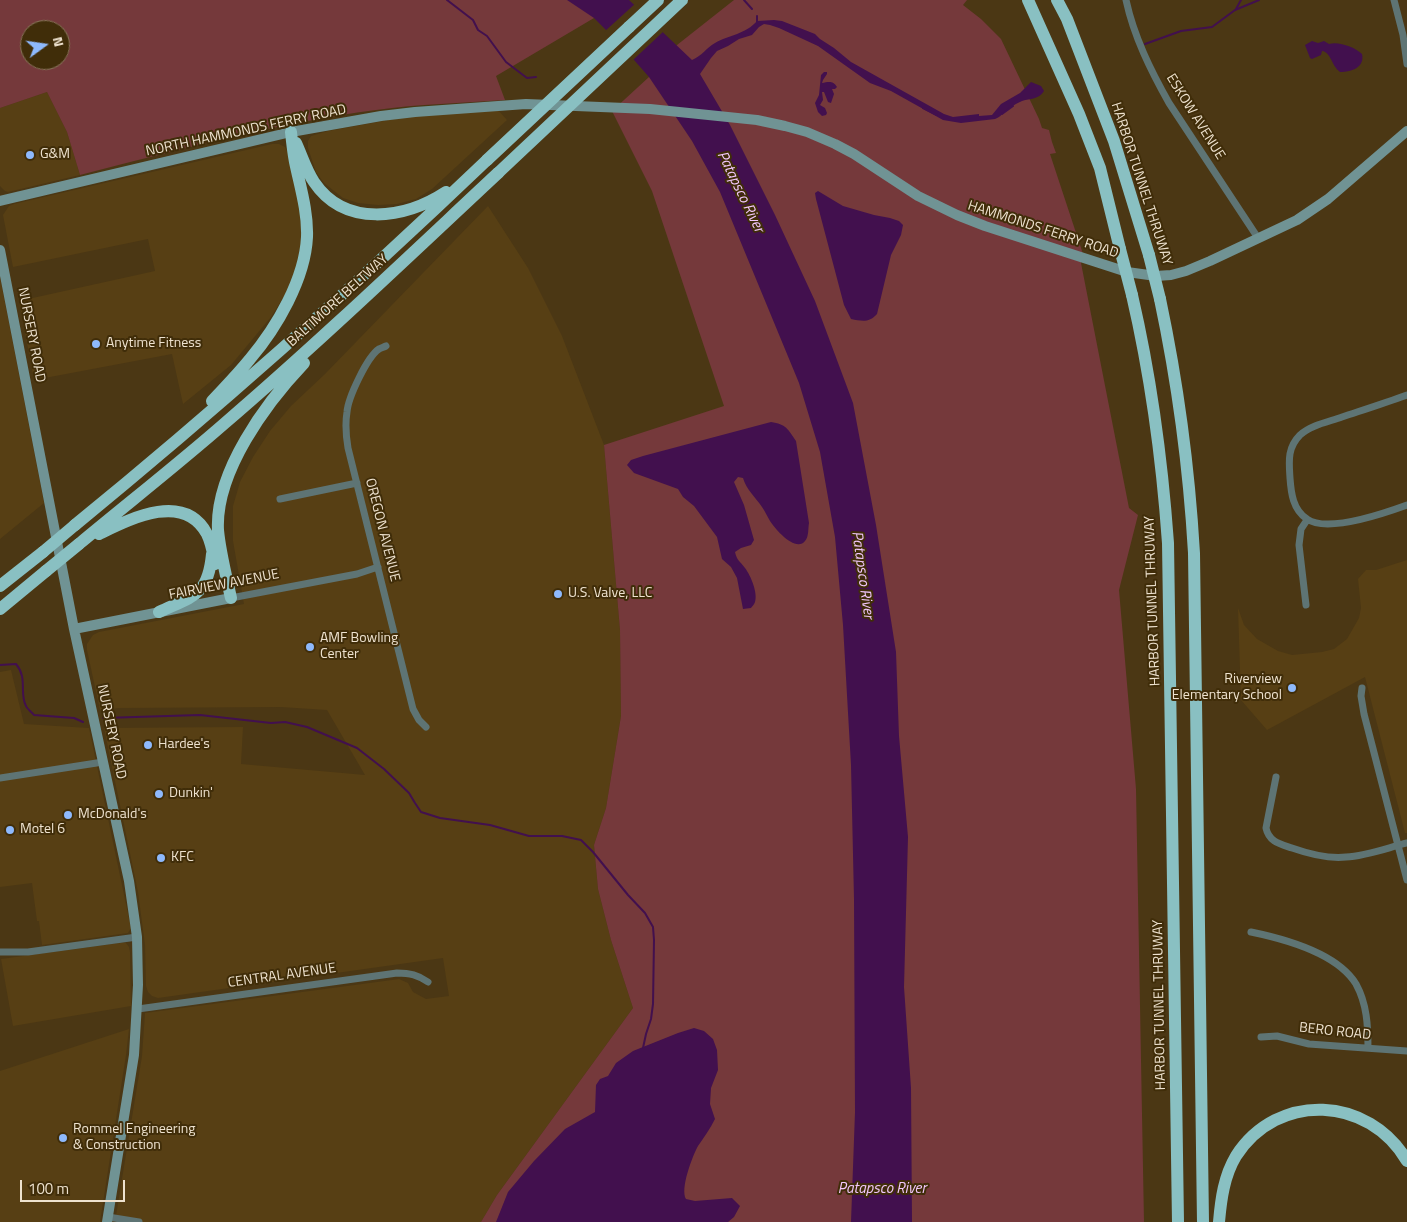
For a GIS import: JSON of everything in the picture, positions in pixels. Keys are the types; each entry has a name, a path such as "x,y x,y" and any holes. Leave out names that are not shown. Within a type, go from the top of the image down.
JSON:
{"highway":[{"name":"BALTIMORE BELTWAY","path":"0,586 174,443 270,360 658,0"},
{"name":"BALTIMORE BELTWAY","path":"0,609 225,423 366,297 682,0"},
{"name":"HARBOR TUNNEL THRUWAY","path":"1028,0 1079,114 1100,168 1146,356 1155,413 1168,542 1178,1222"},
{"name":"HARBOR TUNNEL THRUWAY","path":"1057,0 1067,20 1114,141 1149,255 1174,365 1184,432 1194,553 1203,1222"},
{"path":"1066,0 1093,72 1114,141"},
{"path":"291,132 307,170 324,194 350,210 366,214 382,215 413,209 443,194 474,172"},
{"path":"174,443 251,359 264,342 299,276 307,236 305,208 294,159 291,132"},
{"path":"227,599 218,529 221,496 233,464 267,407 280,390 366,297"},
{"path":"79,544 140,515 167,511 179,513 191,518 206,532 227,599"},
{"path":"160,612 197,593 204,585 210,569 212,549"},
{"path":"1219,1222 1223,1188 1235,1158 1258,1132 1275,1121 1292,1114 1309,1110 1328,1110 1355,1116 1373,1124 1389,1137 1407,1161"}],"main road":[{"name":"NORTH HAMMONDS FERRY ROAD","path":"0,201 291,132 381,116 526,104 650,109"},
{"name":"HAMMONDS FERRY ROAD","path":"650,109 747,119 785,126 831,142 854,154 928,201 968,220 1127,272 1156,276 1186,271 1297,220 1319,206 1407,131"},
{"name":"NURSERY ROAD","path":"0,250 74,629 129,881 137,937 138,1009 133,1064 108,1220"},
{"name":"FAIRVIEW AVENUE","path":"74,629 227,599"}],"street":[{"name":"ESKOW AVENUE","path":"1126,0 1138,40 1158,84 1258,238"},
{"path":"1394,0 1403,35 1407,64"},
{"name":"OREGON AVENUE","path":"386,346 369,360 353,391 347,410 346,430 413,709 419,720 426,727"},
{"path":"1407,395 1313,427 1299,436 1290,452 1288,460 1291,490 1296,506 1307,520 1320,523 1342,523 1407,505"},
{"path":"280,499 358,482"},
{"path":"1306,605 1299,545 1301,529 1307,520"},
{"name":"FAIRVIEW AVENUE","path":"227,599 357,574 378,567"},
{"path":"1362,688 1361,696 1364,714 1407,880"},
{"path":"0,778 103,762"},
{"path":"1276,777 1266,824 1268,836 1276,843 1310,854 1329,857 1358,856 1407,843"},
{"path":"1252,932 1307,949 1333,962 1351,977 1357,986 1365,1008 1368,1048"},
{"path":"0,952 28,952 137,937"},
{"name":"CENTRAL AVENUE","path":"138,1009 397,973 411,973 420,976 428,982"},
{"name":"BERO ROAD","path":"1261,1037 1277,1036 1308,1044 1407,1051"},
{"path":"108,1220 139,1222"}],"shaded area":[{"path":"0,0 595,0 594,18 496,76 505,100 408,106 301,122 227,138 80,175 67,132 47,92 0,108"},
{"path":"734,0 967,0 963,5 981,19 1001,39 1042,128 1049,130 1056,153 1050,154 1083,254 1081,263 1129,508 1138,515 1119,590 1136,789 1144,1222 481,1222 497,1195 633,1008 611,940 598,889 594,845 606,808 621,716 620,630 604,445 724,406 652,191 612,111 649,77 677,45"},
{"path":"47,92 67,132 80,175 8,192 5,191 0,186 0,108"},
{"path":"498,110 507,120 432,189 416,199 397,204 358,203 343,198 324,183 316,172 308,148 308,141 311,136 328,131 411,116"},
{"path":"272,144 279,144 285,147 289,154 302,212 302,245 291,285 271,317 231,365 183,404 172,354 34,380 19,301 155,271 148,239 13,267 3,215 9,206"},
{"path":"488,206 528,268 562,336 604,445 620,630 621,716 606,808 594,845 598,889 611,940 633,1008 497,1195 481,1222 115,1222 142,1056 145,1013 399,979 408,983 413,992 426,999 449,996 443,958 158,998 152,996 146,986 145,945 138,892 104,728 243,727 241,764 365,775 327,710 281,707 119,708 100,710 87,644 93,635 99,632 244,604 233,541 233,506 240,482 253,457 270,431 291,406 325,374"},
{"path":"0,277 44,503 0,539"},
{"name":"Riverview Elementary School","path":"1407,560 1407,833 1405,833 1365,677 1267,730 1241,700 1238,608 1244,625 1257,639 1278,651 1292,655 1334,649 1347,639 1359,618 1361,608 1358,579 1366,570 1376,570"},
{"path":"11,670 24,724 89,728 131,928 128,933 42,945 32,883 0,887 0,672"},
{"path":"126,943 130,952 131,1006 13,1026 1,959"},
{"path":"129,1029 100,1222 0,1222 0,1071"}],"water":[{"name":"Patapsco River","path":"567,0 629,0 692,60 720,40 743,32 757,21 782,21 815,34 851,62 944,114 953,117 979,114 979,116 992,115 1001,104 1020,93 1031,82 1041,86 1044,91 1037,97 1015,104 995,119 961,123 943,120 891,91 870,83 818,46 779,28 764,24 752,35 739,39 717,51 700,74 730,125 815,301 853,403 876,525 896,652 899,736 908,837 904,987 911,1088 912,1222 851,1222 855,1112 851,765 843,625 835,537 820,452 799,383 720,192 692,141 649,77 620,44 594,18"},
{"path":"1312,41 1318,43 1324,41 1329,44 1337,43 1351,47 1362,54 1362,62 1353,70 1340,72 1325,52 1322,51 1321,55 1310,58 1305,45"},
{"path":"827,72 827,74 822,83 832,82 837,87 832,89 834,94 831,103 828,102 824,92 822,92 823,100 820,105 825,108 827,113 822,116 818,112 815,103 819,95 821,75"},
{"path":"818,191 843,206 890,218 899,221 903,225 901,235 891,255 877,314 868,320 851,319 844,305 816,199 815,193"},
{"path":"771,422 786,428 796,441 809,523 808,535 801,544 796,544 781,534 749,490 743,478 738,477 734,482 744,505 754,540 751,545 735,552 750,575 756,594 755,602 751,608 743,609 737,578 731,567 722,559 717,537 694,506 683,497 678,489 634,473 627,465 631,460 643,456"},
{"path":"694,1028 704,1031 713,1039 717,1050 718,1070 711,1088 710,1104 715,1119 698,1146 693,1158 684,1188 686,1199 695,1201 732,1198 740,1206 734,1217 728,1222 496,1222 508,1192 534,1161 565,1129 595,1112 596,1085 600,1079 608,1076 616,1063 633,1051"}],"pier":[{"path":"636,3 665,30 632,61 604,32"}],"waterway":[{"path":"447,0 473,20 478,30 487,36 506,62 527,78 536,77"},
{"path":"744,0 752,9"},
{"path":"1236,9 1241,0"},
{"path":"1145,44 1181,31 1212,27 1235,10 1259,0"},
{"path":"757,16 757,23"},
{"path":"1002,114 1013,106"},
{"path":"923,108 937,115"},
{"path":"0,665 16,664 20,669 23,680 24,701 34,715 74,718 83,722"},
{"path":"103,718 200,715 271,723 285,722 307,727 357,748 384,769 409,793 421,812 440,818 490,825 529,836 562,836 581,840 645,913 653,927 653,1004 643,1048"}],"place":[{"name":"G&M","path":"30,155"},
{"name":"Anytime Fitness","path":"96,344"},
{"name":"U.S. Valve, LLC","path":"558,594"},
{"name":"AMF Bowling Center","path":"310,647"},
{"name":"Riverview Elementary School","path":"1292,688"},
{"name":"Hardee's","path":"148,745"},
{"name":"Dunkin'","path":"159,794"},
{"name":"McDonald's","path":"68,815"},
{"name":"Motel 6","path":"10,830"},
{"name":"KFC","path":"161,858"},
{"name":"Rommel Engineering & Construction","path":"63,1138"}]}
